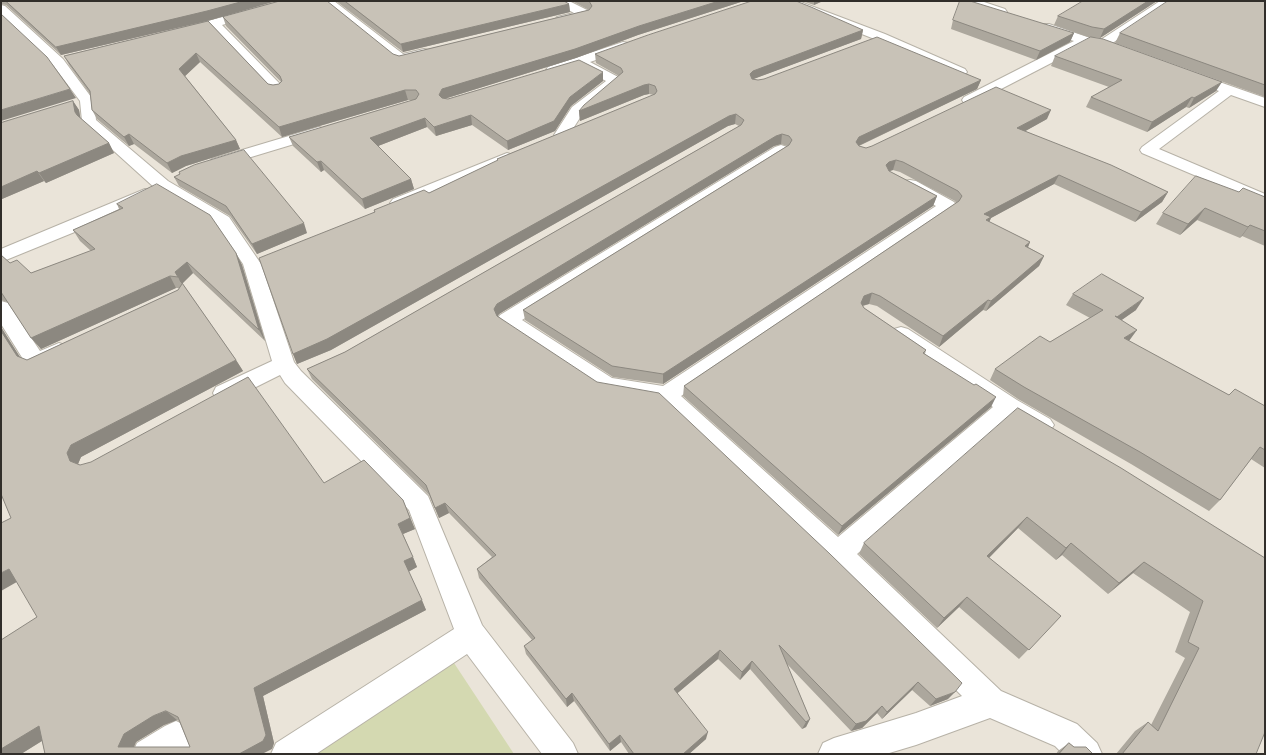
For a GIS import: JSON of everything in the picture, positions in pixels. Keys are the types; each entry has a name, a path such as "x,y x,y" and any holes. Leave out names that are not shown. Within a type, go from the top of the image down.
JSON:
{"street":[{"path":"170,35 295,1"},
{"path":"327,1 401,59 438,50"},
{"path":"548,24 585,14 560,1"},
{"path":"787,1 881,37 995,88"},
{"path":"970,1 1013,16"},
{"path":"1102,44 1168,1"},
{"path":"810,10 825,4"},
{"path":"1,9 65,60 79,103 89,121 171,180 223,221 260,261 295,370 419,504 471,635 562,754"},
{"path":"1035,23 1085,41 1102,44 1124,52"},
{"path":"215,24 277,89"},
{"path":"867,43 881,37"},
{"path":"544,73 581,62 636,41"},
{"path":"954,108 1085,41"},
{"path":"581,62 615,81 577,110 555,138 584,126"},
{"path":"1177,71 1265,103"},
{"path":"1229,90 1148,150 1265,200"},
{"path":"208,165 329,129"},
{"path":"781,150 507,320 606,385 666,395 838,554 990,702 1066,735 1086,754"},
{"path":"385,209 518,153"},
{"path":"666,395 948,206 892,176"},
{"path":"1,256 103,214 171,180"},
{"path":"1,308 36,362 79,342"},
{"path":"882,321 1009,406 1062,437"},
{"path":"207,402 241,383 295,370"},
{"path":"838,554 1009,406"},
{"path":"287,754 471,635"},
{"path":"834,754 916,729 990,702"},
{"path":"148,754 176,737 184,754"}],"green space":[{"path":"454,663 514,754 316,754"}],"building":[{"path":"6,1 244,1 56,47"},
{"path":"280,1 327,1 393,54 399,56 589,10 592,6 589,1 719,1 639,26 575,49 442,89 439,95 442,98 448,99 579,60 603,72 570,97 554,121 507,141 471,115 434,127 425,118 370,138 411,179 362,199 321,161 317,162 289,137 416,99 419,94 416,90 405,90 279,127 196,53 179,69 236,140 181,156 167,163 129,134 124,137 92,110 90,91 64,56 208,21 268,84 279,84 282,81 280,76 223,17"},
{"path":"345,1 564,1 569,4 401,44"},
{"path":"752,1 796,1 863,30 753,71 750,74 752,79 764,79 877,37 981,80 859,137 856,142 859,146 866,148 872,146 996,87 1051,110 1017,128 1111,165 1168,192 1141,212 1059,175 984,214 991,217 986,220 1030,242 1025,246 1044,256 991,301 988,300 943,336 880,296 872,293 864,296 861,303 864,308 926,350 923,353 996,397 842,526 684,386 959,201 962,196 958,191 903,162 896,160 889,162 886,165 889,171 937,196 663,374 612,366 523,310 789,145 792,140 789,136 782,134 776,136 497,304 494,309 497,316 597,382 659,393 830,554 962,683 955,692 936,699 918,682 887,712 882,706 866,721 856,724 779,645 810,719 806,722 752,661 742,672 720,650 674,689 708,732 683,754 634,754 620,735 609,744 572,693 566,699 524,646 535,638 477,569 496,555 445,503 435,508 426,485 307,369 345,352 741,125 744,120 736,114 729,116 327,339 293,354 259,258 375,212 374,210 424,190 429,193 498,160 497,159 655,94 657,91 655,86 649,84 644,85 579,111 623,72 621,68 595,54"},
{"path":"960,1 970,1 1074,33 1040,51 953,20"},
{"path":"1083,1 1148,1 1104,29 1092,27 1058,16"},
{"path":"1168,1 1265,1 1265,85 1120,33"},
{"path":"1,14 47,57 70,89 1,110"},
{"path":"1091,37 1103,39 1222,82 1194,98 1192,97 1152,122 1091,97 1122,80 1055,56"},
{"path":"73,101 77,115 109,143 39,173 37,171 1,187 1,123"},
{"path":"244,150 304,223 252,244 226,206 174,177 180,174 179,172 194,165"},
{"path":"1196,176 1239,192 1243,188 1265,197 1265,231 1250,225 1248,227 1205,208 1188,224 1163,213"},
{"path":"157,184 210,215 236,253 259,330 187,262 175,272 178,277 170,276 31,338 1,292 1,255 10,263 17,260 31,273 95,249 73,230 123,208 117,204"},
{"path":"1102,274 1144,298 1117,317 1115,316 1137,330 1124,338 1229,395 1235,389 1265,406 1265,450 1260,447 1220,500 1140,452 1024,387 995,369 1040,336 1050,342 1103,310 1073,294"},
{"path":"180,280 236,360 71,445 67,453 70,461 80,465 91,462 248,377 324,483 364,460 403,500 410,518 398,524 413,557 404,561 422,600 254,688 266,735 263,741 239,754 45,754 39,726 1,749 1,640 37,617 9,569 1,573 1,523 11,518 1,494 1,331 17,356 27,360 178,290 182,284","holes":["166,711 178,717 190,747 118,747 124,734 153,716"]},
{"path":"1018,408 1121,468 1265,558 1265,732 1256,754 1122,754 1148,722 1158,731 1199,648 1188,642 1203,601 1144,562 1119,583 1071,543 1066,548 1027,517 987,556 1061,616 1029,650 967,597 944,618 864,543"},
{"path":"1069,743 1074,747 1086,747 1093,754 1059,754"}]}
